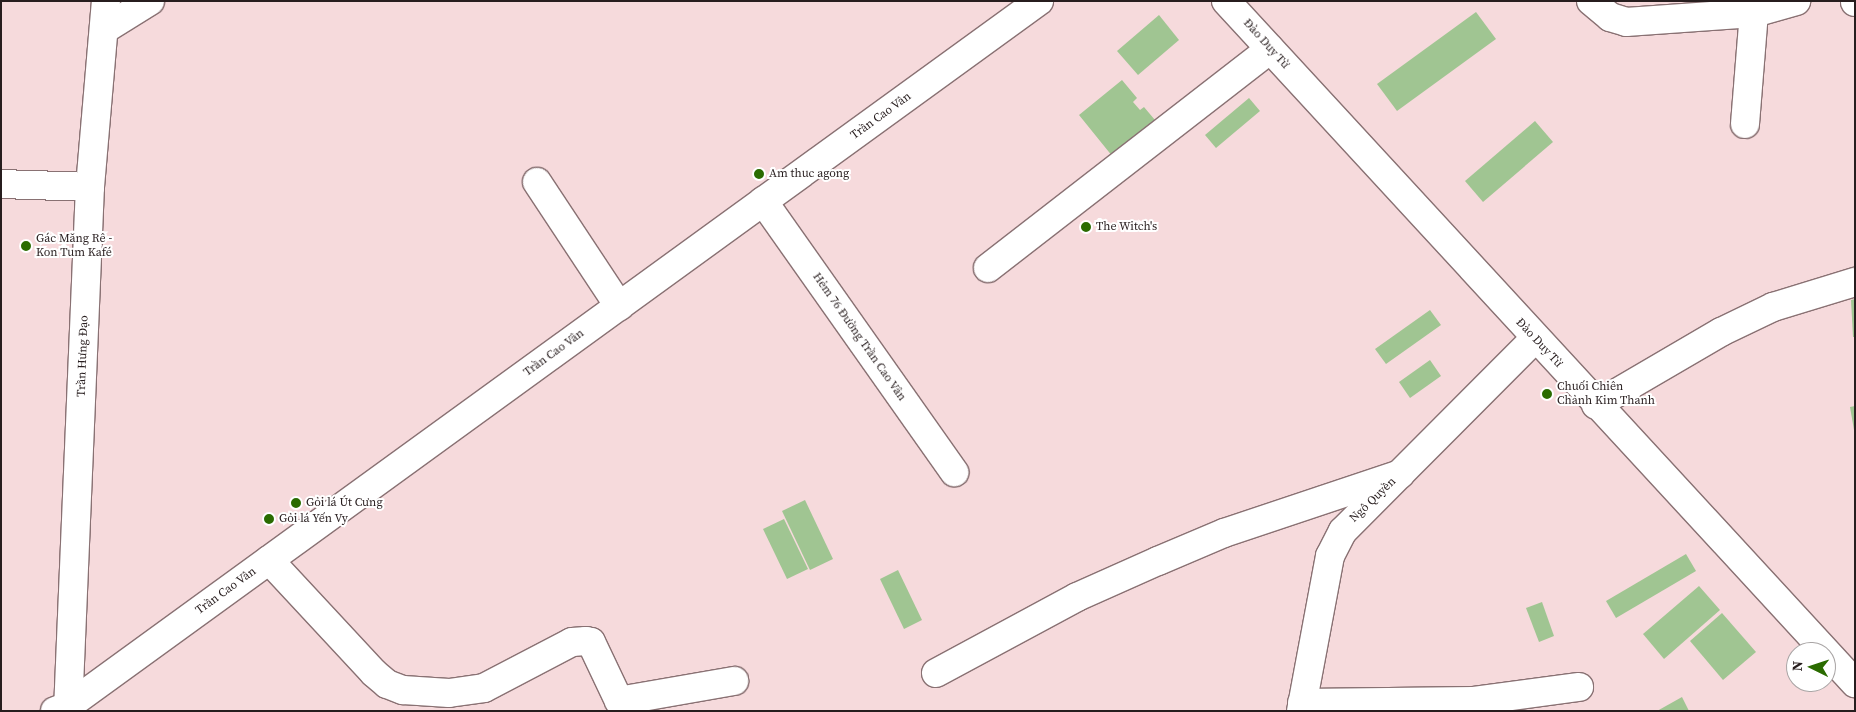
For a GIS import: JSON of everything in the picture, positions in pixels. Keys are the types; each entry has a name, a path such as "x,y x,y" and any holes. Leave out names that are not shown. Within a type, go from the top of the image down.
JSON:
{"street":[{"name":"Trần Hưng Đạo","path":"64,709 90,187 106,1"},
{"path":"105,28 150,1"},
{"name":"Trần Cao Vân","path":"64,709 1039,1"},
{"name":"Đào Duy Từ","path":"1226,1 1534,339 1855,682"},
{"path":"1591,1 1610,17 1626,22 1754,13 1796,1"},
{"path":"1745,124 1754,13"},
{"path":"988,268 1270,48"},
{"path":"537,182 619,306"},
{"path":"1,184 90,187"},
{"name":"Hẻm 76 Đường Trần Cao Vân","path":"764,201 954,472"},
{"path":"1596,405 1721,332 1774,307 1855,282"},
{"name":"Ngô Quyền","path":"1301,707 1330,556 1343,530 1355,515 1400,474 1534,339"},
{"path":"936,673 1077,598 1158,561 1224,533 1400,474"},
{"path":"269,560 387,684 404,690 449,693 485,699 572,642 586,641 591,642 619,701 734,681"},
{"path":"1301,707 1474,701 1579,688"}],"building":[{"path":"1476,12 1496,39 1397,111 1377,84"},
{"path":"1159,15 1179,40 1138,75 1117,51"},
{"path":"1122,80 1137,98 1133,102 1140,110 1144,107 1160,126 1117,162 1079,115"},
{"path":"1249,98 1260,111 1216,148 1205,135"},
{"path":"1535,121 1553,142 1483,202 1465,181"},
{"path":"1855,299 1855,337 1853,337 1851,300"},
{"path":"1430,310 1441,325 1386,364 1375,349"},
{"path":"1430,360 1441,376 1410,398 1399,382"},
{"path":"1855,406 1855,429 1854,430 1850,407"},
{"path":"805,500 833,559 810,570 782,511"},
{"path":"784,519 808,569 787,579 763,529"},
{"path":"1686,554 1696,571 1616,618 1606,601"},
{"path":"898,570 922,620 904,629 880,579"},
{"path":"1699,586 1720,610 1664,659 1643,634"},
{"path":"1542,602 1554,636 1539,642 1526,608"},
{"path":"1722,613 1756,652 1723,680 1690,641"},
{"path":"1682,697 1689,711 1657,711"}],"place":[{"name":"Am thuc agong","path":"759,174"},
{"name":"The Witch's","path":"1086,227"},
{"name":"Gác Măng Rê - Kon Tum Kafé","path":"26,246"},
{"name":"Chuối Chiên Chảnh Kim Thanh","path":"1547,394"},
{"name":"Gỏi lá Út Cưng","path":"296,503"},
{"name":"Gỏi lá Yến Vy","path":"269,519"}]}
